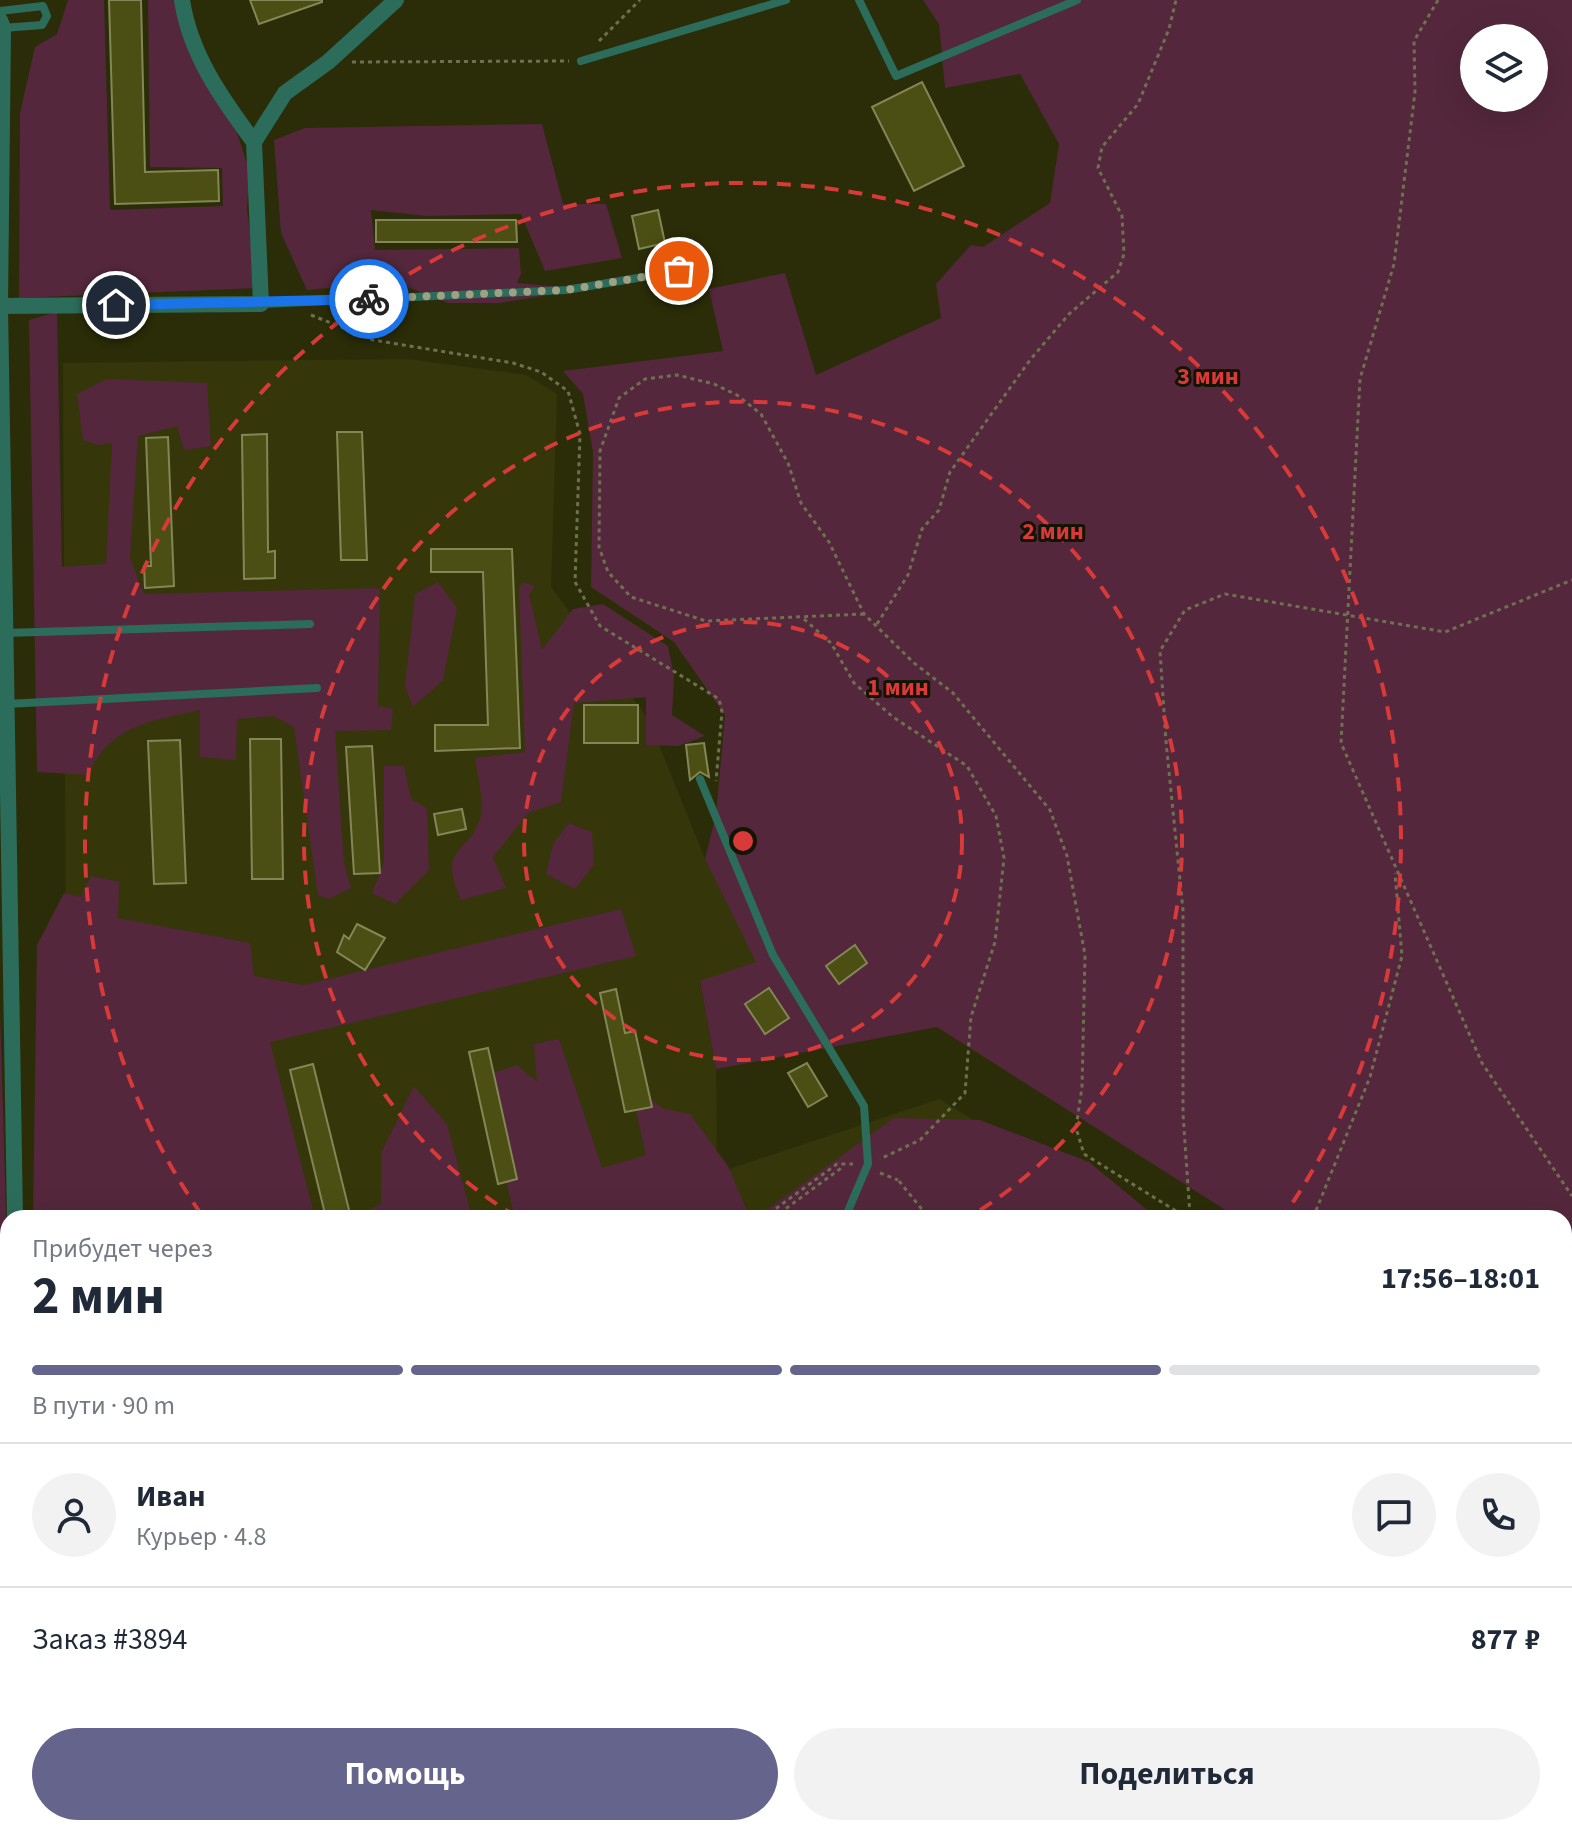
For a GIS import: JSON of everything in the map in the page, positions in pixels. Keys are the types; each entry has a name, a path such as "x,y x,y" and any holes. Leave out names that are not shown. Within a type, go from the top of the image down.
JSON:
{"street":[{"path":"0,306 261,304 254,142 204,65 185,21 182,0"},
{"path":"254,142 285,93 328,62 396,0"},
{"path":"1,20 0,306 6,704 6,988 15,1210"}],"lane":[{"path":"581,61 786,0"},
{"path":"859,0 896,76 1077,0"},
{"path":"43,6 47,16 42,25 1,20 43,6"},
{"path":"261,304 566,290 679,271 681,243"},
{"path":"4,633 310,624"},
{"path":"6,704 317,688"},
{"path":"700,779 773,955 864,1106 867,1166 848,1210"}],"path":[{"path":"328,62 581,61 640,0"},
{"path":"876,625 908,575 922,529 939,510 950,472 1030,360 1069,314 1118,272 1124,254 1122,216 1098,168 1102,147 1138,104 1169,29 1176,0"},
{"path":"1438,0 1414,41 1415,92 1394,264 1360,379 1341,743 1482,1063 1572,1196"},
{"path":"302,311 373,340 513,363 541,372 568,391 580,434 575,582 600,626 719,699 722,712 716,784"},
{"path":"864,614 706,621 631,597 608,572 599,547 597,486 600,451 619,398 645,379 677,375 714,384 737,395 761,414 788,463 801,503 829,542 864,614 914,663 953,693 1050,810 1067,856 1085,955 1082,1087 1076,1128 1084,1154 1174,1210"},
{"path":"1192,1210 1183,1114 1183,910 1160,651 1185,610 1225,594 1445,632 1572,580"},
{"path":"802,617 831,643 854,683 893,717 967,766 996,816 1004,858 995,942 971,1017 965,1093 920,1140 867,1166"},
{"path":"1316,1210 1370,1077 1402,956 1395,869"},
{"path":"774,1210 837,1164 855,1164"},
{"path":"784,1210 846,1164"},
{"path":"867,1166 898,1180 922,1210"}],"shaded area":[{"path":"68,0 104,0 110,210 223,206 222,168 150,167 148,0 175,0 197,68 237,133 249,170 247,211 258,288 19,298 20,113 35,47 57,34"},
{"path":"923,0 1572,0 1572,1210 1225,1210 937,1027 716,1069 700,981 756,962 705,859 716,815 725,715 674,642 591,587 593,452 583,394 563,371 723,351 709,289 785,273 816,375 941,318 936,284 971,245 983,247 1050,203 1059,144 1020,74 945,88 939,24"},
{"path":"542,124 563,204 606,204 622,258 545,271 521,214 426,216 371,210 375,250 519,248 521,274 517,283 562,287 555,294 499,303 448,303 395,282 307,290 281,233 274,140 305,128"},
{"path":"57,312 62,567 106,564 112,443 98,445 83,440 77,394 107,379 207,383 211,446 184,450 177,426 138,436 130,558 144,594 380,588 378,706 393,709 391,730 335,731 344,863 351,888 329,899 318,895 294,727 273,716 237,719 236,760 200,757 200,710 149,722 120,735 97,758 88,775 37,772 29,320"},
{"path":"407,359 526,375 557,394 551,587 649,720 705,859 758,962 700,982 716,1069 717,1173 939,1099 1123,1210 67,1210 63,363"},
{"path":"438,582 457,608 443,680 413,707 405,686 415,594"},
{"path":"524,582 535,586 529,594 542,650 573,609 603,604 668,646 674,676 672,715 705,736 678,746 646,745 646,697 574,703 561,802 528,813 493,857 506,888 461,900 452,868 454,859 470,838 481,815 475,758 525,752 519,587"},
{"path":"384,766 404,766 411,799 427,808 429,870 395,904 372,893 384,863"},
{"path":"569,823 592,832 594,864 575,889 546,874 553,844"},
{"path":"91,876 119,882 118,918 250,943 254,976 303,985 621,909 636,956 270,1042 313,1210 33,1210 37,945 64,893 81,897"},
{"path":"0,1010 6,1210 0,1210"},
{"path":"559,1039 602,1168 646,1155 630,1084 664,1109 690,1114 728,1166 747,1210 513,1210 481,1077 517,1065 537,1082 534,1044"},
{"path":"414,1086 447,1124 470,1210 368,1210 381,1204 381,1153"},
{"path":"894,1118 980,1120 1089,1162 1147,1210 766,1210"}],"building":[{"path":"109,0 141,0 145,172 218,170 219,201 115,204"},
{"path":"250,0 322,0 322,2 259,24"},
{"path":"922,82 964,166 914,191 872,107"},
{"path":"658,210 665,243 639,249 632,216"},
{"path":"376,220 516,220 517,242 376,242"},
{"path":"337,432 362,432 367,560 341,560"},
{"path":"267,434 268,552 275,551 275,578 244,579 242,435"},
{"path":"168,437 174,586 145,588 144,566 151,566 146,438"},
{"path":"431,549 512,549 520,748 435,751 435,725 488,725 483,572 431,572"},
{"path":"584,705 638,705 638,743 584,743"},
{"path":"250,739 281,739 283,879 252,879"},
{"path":"180,740 186,883 154,884 148,741"},
{"path":"704,743 709,777 700,772 690,780 686,745"},
{"path":"372,746 380,873 354,874 346,747"},
{"path":"462,809 466,829 438,835 434,814"},
{"path":"357,924 385,938 365,970 337,952 344,935 349,939"},
{"path":"855,945 867,963 839,984 826,966"},
{"path":"769,988 789,1018 765,1034 745,1004"},
{"path":"616,989 625,1033 635,1031 652,1107 625,1112 600,993"},
{"path":"488,1048 517,1179 498,1184 469,1052"},
{"path":"807,1063 827,1096 808,1107 788,1073"},
{"path":"313,1064 349,1210 324,1210 290,1070"}],"way so far":[{"path":"369,299 566,290 679,271"}],"route":[{"path":"116,305 261,304 369,299"}]}
